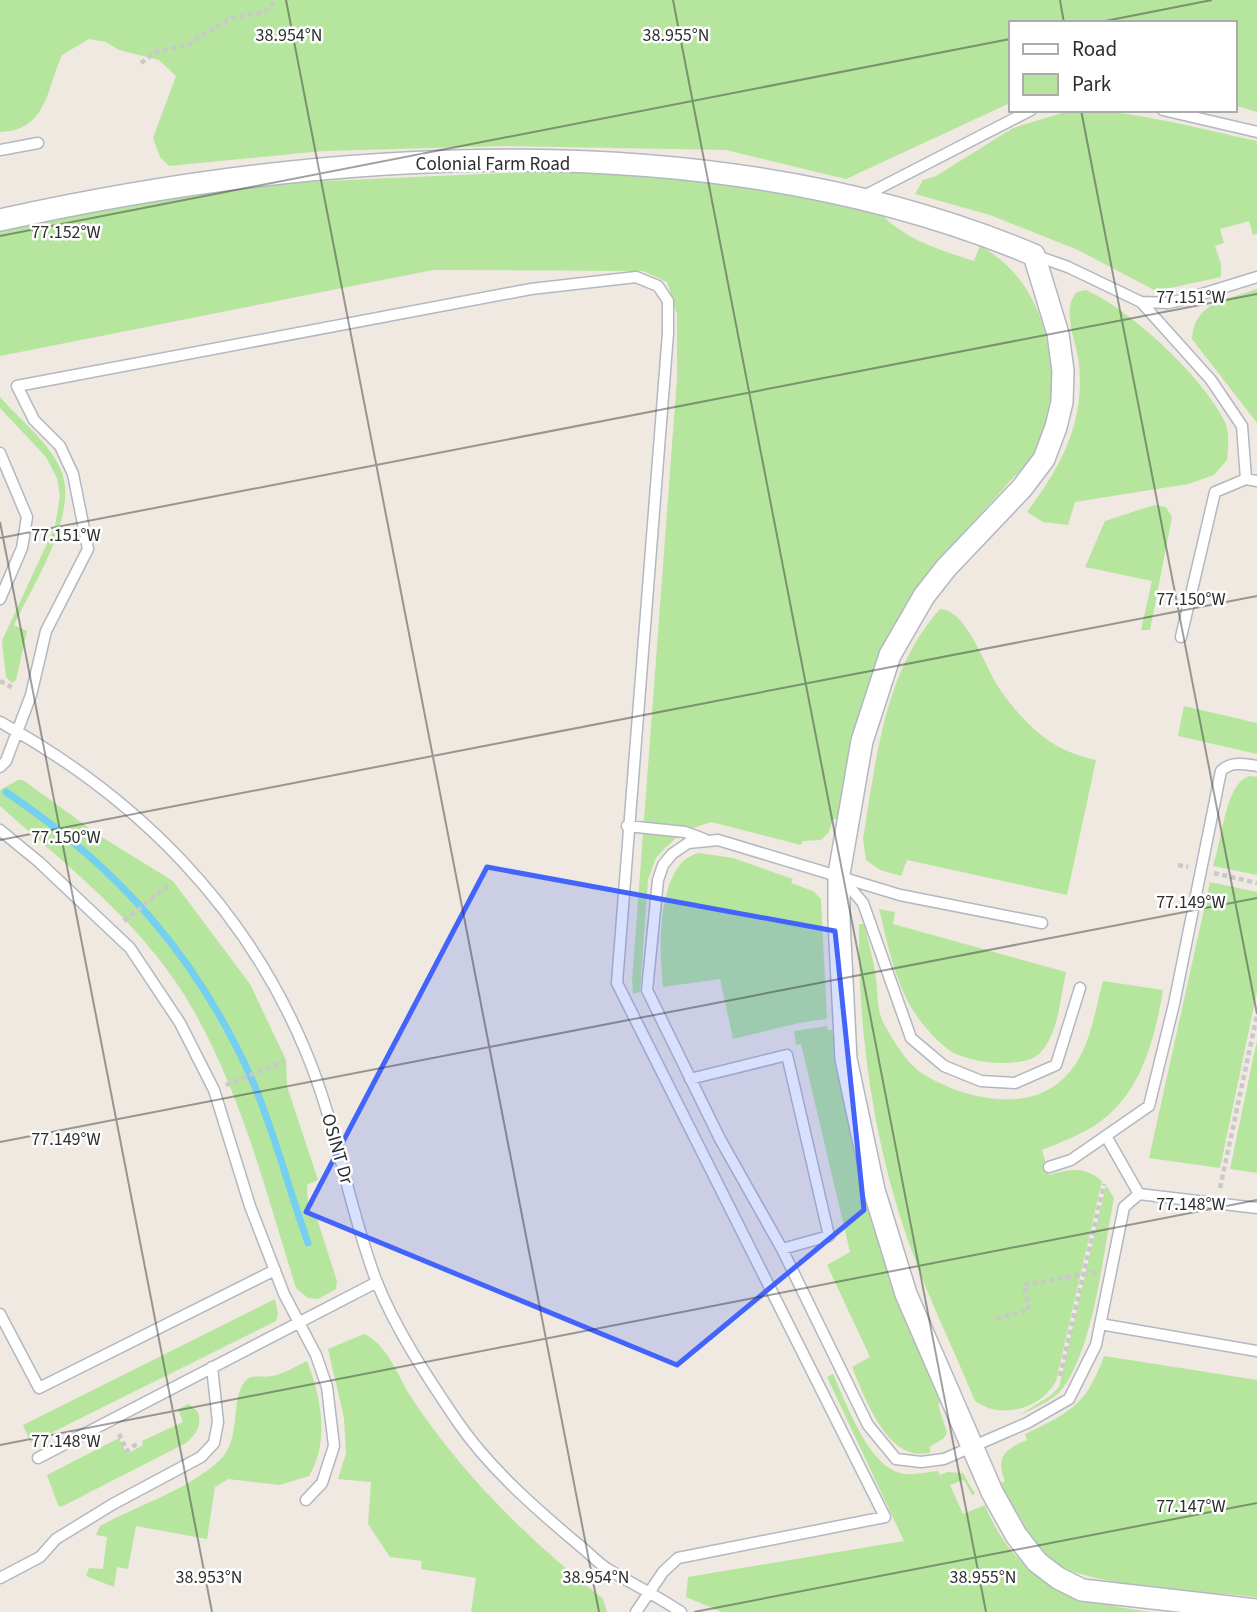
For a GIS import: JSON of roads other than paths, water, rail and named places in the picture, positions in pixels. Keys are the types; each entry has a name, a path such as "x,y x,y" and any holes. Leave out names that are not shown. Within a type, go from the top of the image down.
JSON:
{"street":[{"name":"Colonial Farm Road","path":"0,220 90,200 277,172 520,161 673,168 745,176 860,198 982,233 1034,255"},
{"path":"1034,255 1058,334 1063,371 1062,402 1044,459 1023,488 946,568 924,596 890,655 862,741 839,874 846,1059 874,1190 906,1294 992,1492 1016,1535 1037,1562 1058,1578 1082,1590 1257,1610"}],"lane":[{"path":"860,198 1027,112"},
{"path":"1172,112 1257,132"},
{"path":"0,150 37,143"},
{"path":"1034,255 1068,267 1141,302 1211,380 1242,425 1252,480 1216,492 1181,637"},
{"path":"0,767 6,761 31,695 46,631 88,548 73,474 60,446 34,420 17,386 531,289 636,277 658,286 667,301 668,332 617,983 774,1291 885,1517 678,1558 663,1572 636,1612"},
{"path":"1141,302 1177,301 1257,277"},
{"path":"0,453 27,517 22,548 0,599"},
{"name":"OSINT Dr","path":"0,722 110,797 172,849 217,899 254,948 306,1053 328,1115 377,1282 421,1364 458,1424 506,1478 604,1566 652,1592 681,1612"},
{"path":"1049,1167 1071,1160 1149,1106 1174,1004 1221,771 1226,765 1238,763 1257,766"},
{"path":"628,826 685,832 707,840"},
{"path":"2,835 39,862 130,948 180,1023 214,1090 250,1206 297,1323 316,1355 332,1416 334,1446 322,1483 306,1500"},
{"path":"1042,923 900,895 730,842 707,840 688,843 672,854 663,865 658,880 647,990 690,1079 782,1249 868,1425 895,1459 921,1462 944,1459 1027,1423 1069,1399 1096,1345 1124,1206 1139,1194 1257,1208"},
{"path":"839,874 863,903 911,1038 944,1066 981,1080 1015,1083 1056,1065 1080,988"},
{"path":"690,1079 787,1055 829,1236 782,1249"},
{"path":"1106,1136 1139,1194"},
{"path":"0,1314 39,1388 275,1270"},
{"path":"38,1458 377,1282"},
{"path":"1100,1324 1257,1351"},
{"path":"0,1578 40,1557 56,1539 102,1511 201,1457 214,1443 218,1422 212,1367"}],"waterway":[{"path":"6,792 47,821 119,884 180,955 207,995 253,1082 308,1243"}]}
